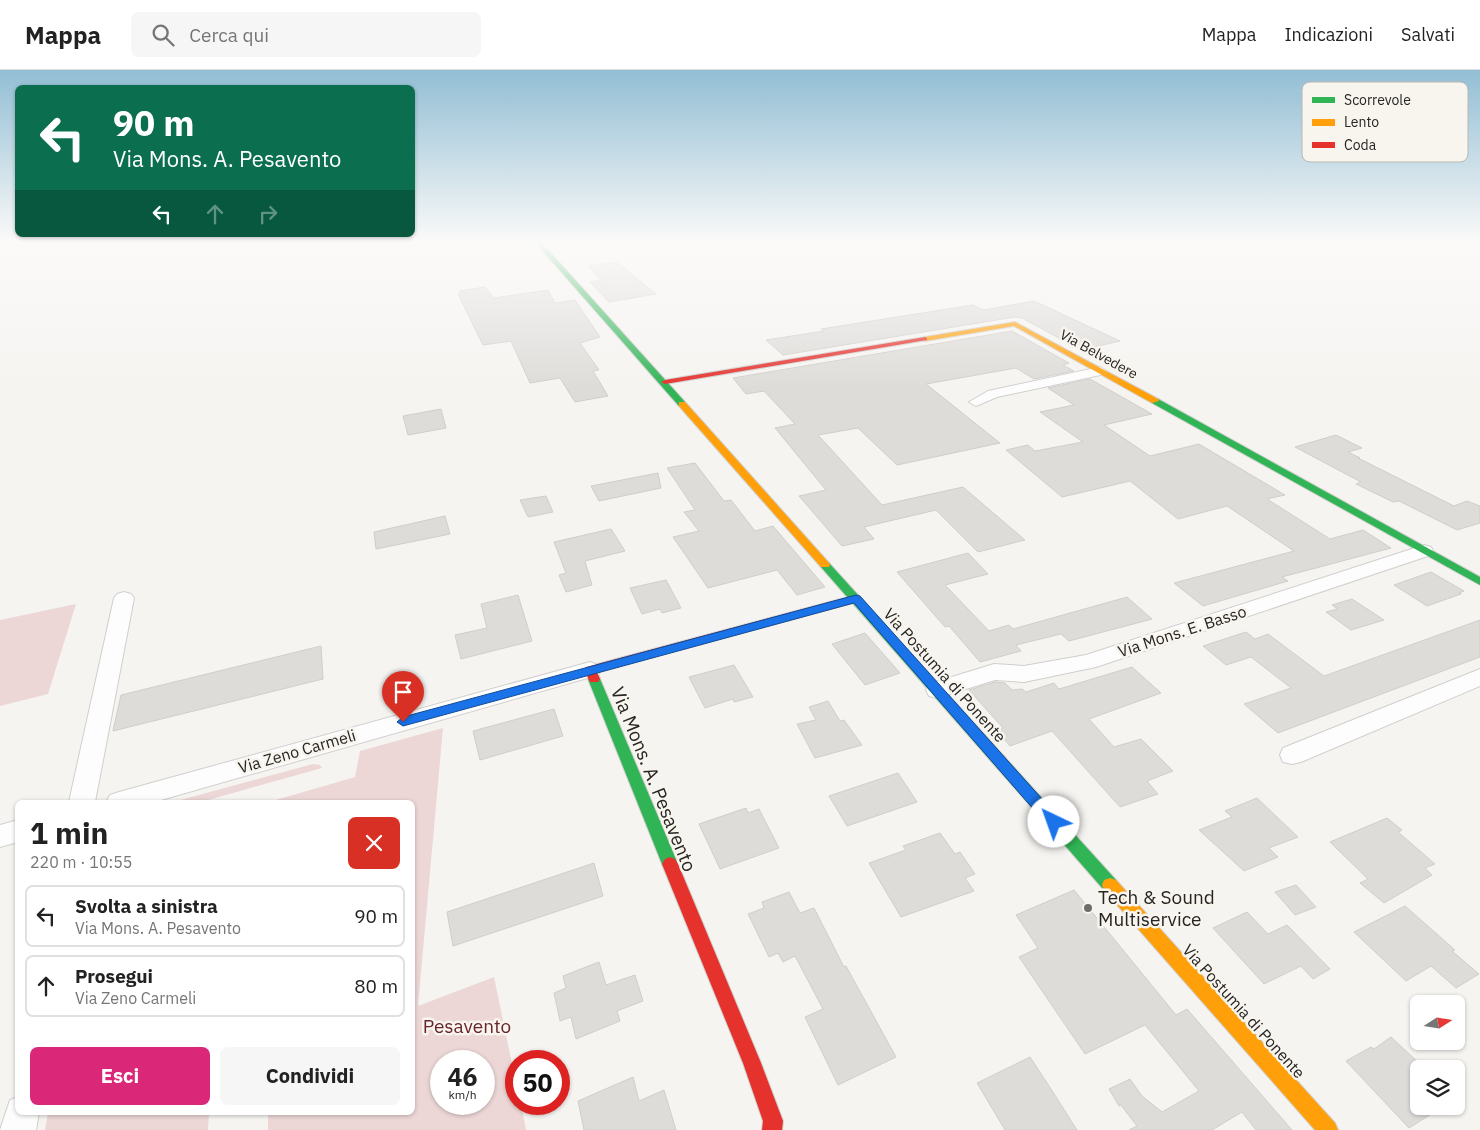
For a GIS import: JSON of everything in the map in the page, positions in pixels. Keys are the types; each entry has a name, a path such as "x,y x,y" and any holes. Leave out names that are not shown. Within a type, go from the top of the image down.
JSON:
{"street":[{"name":"Via Postumia di Ponente","path":"582,290 1328,1130"},
{"name":"Via Belvedere","path":"665,382 1015,324 1480,582"},
{"path":"976,402 993,394 1100,371"},
{"name":"Via Mons. E. Basso","path":"937,690 994,672 1024,674 1088,662 1424,551"},
{"path":"82,800 124,598"},
{"name":"Via Mons. A. Pesavento","path":"772,1130 772,1121 752,1063 590,670 856,599"},
{"name":"Via Zeno Carmeli","path":"126,800 590,670"},
{"path":"1292,755 1480,677"},
{"path":"0,836 15,832"},
{"path":"18,1130 21,1115"}],"green space":[{"path":"76,604 48,694 0,706 0,620"},
{"name":"Pesavento","path":"443,728 418,1006 494,977 509,1050 505,1050 505,1115 523,1115 526,1130 268,1130 268,1115 415,1115 415,800 276,800 355,777 360,751"},
{"path":"313,764 320,765 322,768 208,800 180,800"},
{"path":"48,1115 209,1115 208,1130 45,1130"}],"building":[{"path":"488,290 494,298 548,290 555,303 575,300 600,337 580,343 599,370 593,371 608,396 575,402 560,378 530,383 511,341 483,345 458,294 461,293 459,291"},
{"path":"598,290 652,290 656,294 609,302"},
{"path":"1034,301 1120,341 1081,350 1022,318 1015,317 783,355 766,340 824,331 821,329 973,305 984,310"},
{"path":"1012,331 1069,363 1063,365 1074,371 1034,379 1016,368 926,384 1000,443 897,465 858,428 818,435 882,505 963,487 1025,540 978,552 936,510 864,527 874,539 842,546 799,496 826,490 775,428 795,424 764,391 746,394 733,378"},
{"path":"1090,379 1152,414 1104,425 1150,456 1199,444 1285,495 1267,499 1330,539 1363,530 1391,548 1282,577 1288,581 1203,606 1174,583 1294,551 1227,506 1178,519 1130,481 1062,497 1006,450 1028,445 1035,451 1083,442 1040,412 1074,405 1048,388"},
{"path":"441,409 446,428 408,435 403,416"},
{"path":"1336,435 1362,448 1348,452 1454,506 1467,501 1480,506 1480,523 1457,530 1399,501 1393,502 1356,484 1361,482 1295,447"},
{"path":"695,463 724,501 731,500 755,531 773,526 825,587 797,595 777,570 708,588 673,537 699,531 684,512 695,510 667,468"},
{"path":"658,473 661,488 599,501 591,486"},
{"path":"546,496 553,512 528,517 520,500"},
{"path":"445,516 450,534 376,549 374,532"},
{"path":"611,529 625,551 585,561 592,585 566,592 559,575 566,573 554,542"},
{"path":"968,553 988,574 945,585 989,631 1009,625 1013,629 1127,597 1152,619 1069,641 1061,634 1016,645 1021,651 980,662 949,626 945,627 897,572"},
{"path":"1431,572 1464,591 1459,593 1461,594 1427,606 1394,585"},
{"path":"666,580 681,608 662,613 660,609 642,614 630,588"},
{"path":"518,595 532,641 461,659 455,635 487,628 481,604"},
{"path":"1352,599 1384,620 1351,630 1326,612 1338,609 1332,605"},
{"path":"1480,620 1480,657 1278,733 1244,704 1291,688 1251,657 1226,665 1203,646 1246,632 1255,639 1268,634 1324,676"},
{"path":"865,633 900,673 865,685 832,644"},
{"path":"321,646 323,679 113,731 121,695"},
{"path":"734,665 753,697 734,702 733,699 705,708 689,677"},
{"path":"1132,667 1161,693 1089,719 1114,747 1141,739 1173,771 1147,781 1158,794 1120,807 1052,731 1010,746 996,730 1003,728 969,690 995,682 1005,683 1012,690 1022,689 1026,692 1054,683 1059,689"},
{"path":"828,701 840,721 844,720 862,745 815,758 797,724 816,720 809,707"},
{"path":"554,709 563,736 480,760 473,731"},
{"path":"898,773 917,802 847,826 829,796"},
{"path":"1257,798 1298,837 1269,848 1278,857 1244,871 1199,830 1232,817 1225,811"},
{"path":"746,808 748,813 759,809 779,848 720,869 699,824"},
{"path":"1387,818 1402,830 1398,832 1435,864 1425,868 1432,875 1384,903 1360,883 1368,879 1330,842"},
{"path":"940,833 955,854 960,852 975,874 965,878 974,891 901,917 869,863 906,850 903,846"},
{"path":"594,863 603,896 453,946 447,912"},
{"path":"1296,885 1316,907 1295,915 1275,892"},
{"path":"1074,890 1176,1015 1187,1009 1292,1130 1256,1130 1242,1112 1212,1130 1129,1130 1137,1126 1121,1105 1119,1106 1109,1089 1130,1079 1142,1096 1162,1112 1199,1091 1145,1025 1085,1054 1019,957 1038,948 1016,915"},
{"path":"789,892 800,913 814,908 844,967 846,966 896,1057 838,1085 805,1017 823,1009 795,956 783,962 778,953 769,957 748,914 764,908 762,902"},
{"path":"1405,906 1479,974 1456,988 1431,966 1406,981 1354,932"},
{"path":"1247,912 1268,934 1287,925 1330,969 1313,979 1301,966 1264,984 1213,928"},
{"path":"599,962 606,985 635,975 643,1001 617,1011 620,1021 576,1039 571,1017 560,1021 554,993 566,988 563,976"},
{"path":"1391,1037 1416,1060 1410,1060 1410,1115 1430,1115 1409,1128 1346,1061 1371,1047 1374,1049"},
{"path":"1030,1057 1077,1130 1005,1130 977,1083"},
{"path":"633,1077 639,1101 664,1090 676,1130 584,1130 578,1101"}],"traffic: fast":[{"path":"581,290 682,404"},
{"path":"1155,401 1480,582"},
{"path":"825,565 1110,885"},
{"path":"594,679 670,864"}],"traffic: slow":[{"path":"925,339 1015,324 1155,401"},
{"path":"682,404 825,565"},
{"path":"1110,885 1328,1130"}],"traffic: jam":[{"path":"665,382 925,339"},
{"path":"594,679 590,670 856,599"},
{"path":"670,864 752,1063 773,1121 772,1130"}],"place":[{"name":"Tech & Sound Multiservice","path":"1088,908"}],"route":[{"path":"403,722 856,599 1054,822"}]}
